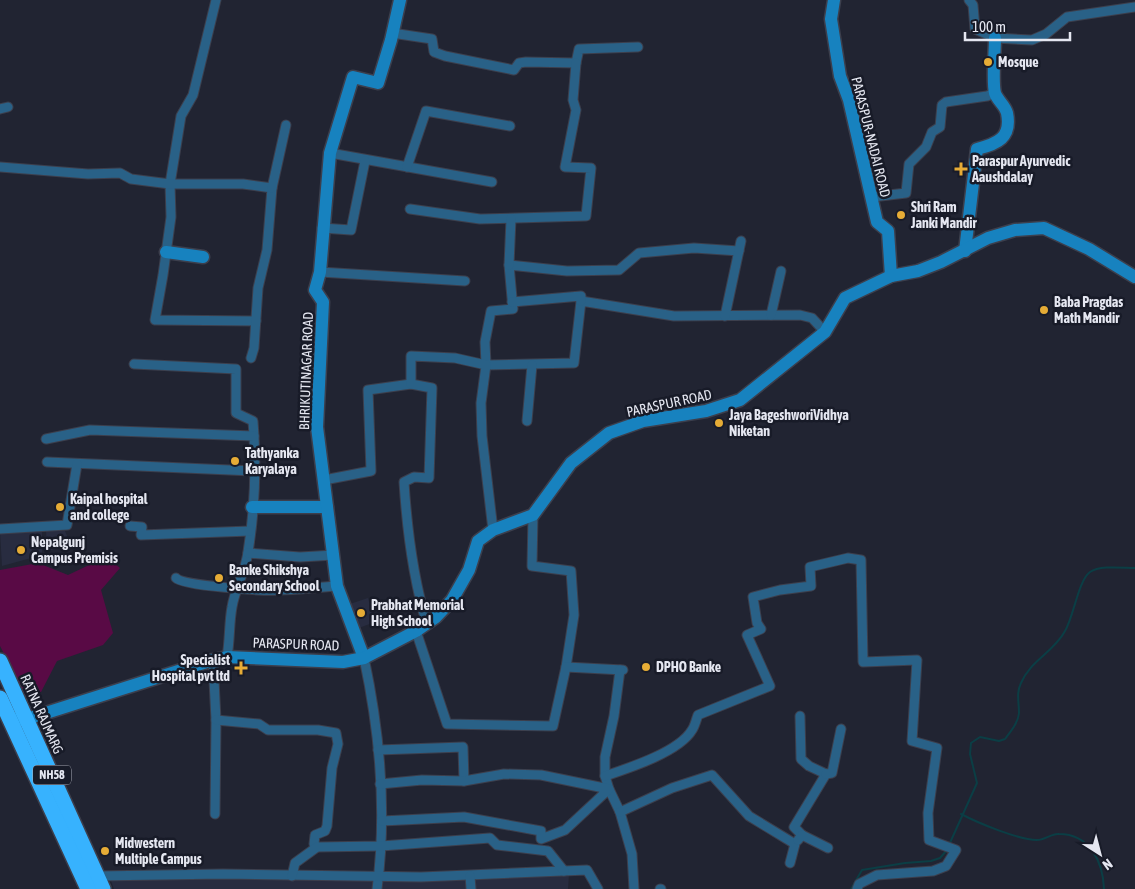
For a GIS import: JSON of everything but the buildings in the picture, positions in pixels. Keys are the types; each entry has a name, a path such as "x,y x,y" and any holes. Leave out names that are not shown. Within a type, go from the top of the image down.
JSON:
{"highway":[{"name":"RATNA RAJMARG","path":"0,661 100,882"},
{"name":"NH58","path":"1,700 88,889"}],"street":[{"path":"216,0 193,95 181,116 170,184 171,217 155,320 256,321"},
{"name":"BHRIKUTINAGAR ROAD","path":"364,658 337,586 317,427 323,302 315,290 320,272 322,228 330,154 354,78 378,84 400,0"},
{"name":"PARASPUR-NADAI ROAD","path":"834,0 831,18 840,76 849,100 877,222 888,231 891,276"},
{"path":"969,0 973,5 975,29 995,38 1032,40 1046,34 1067,17 1135,7"},
{"path":"392,33 432,39 434,52 445,56 514,70 519,63 526,62 576,63"},
{"path":"965,251 977,149 996,144 1004,136 1007,126 1007,113 995,93 995,38"},
{"path":"410,209 480,219 586,216 591,168 565,167 576,110 573,100 579,49 638,47"},
{"path":"872,197 906,193 908,164 918,157 926,147 932,132 940,127 942,105 946,102 987,96 995,93"},
{"path":"407,167 426,111 510,126"},
{"path":"251,358 254,348 258,288 267,250 272,188 286,125"},
{"path":"330,154 492,182"},
{"path":"322,228 351,230 365,161"},
{"path":"0,167 88,174 120,173 131,179 170,184 243,184 272,188"},
{"path":"493,530 482,436 481,403 486,365 485,342 491,311 513,309 510,265 511,218"},
{"name":"PARASPUR ROAD","path":"10,719 27,719 227,657 343,662 364,658 422,628 452,600 469,570 478,542 493,530 533,515 572,463 609,433 643,421 706,411 740,400 825,332 845,298 891,276 918,271 965,251 988,238 1006,232 1044,228 1089,249 1135,277"},
{"path":"725,316 741,241"},
{"path":"510,265 568,271 619,270 639,253 694,248 739,251"},
{"path":"166,252 203,257"},
{"path":"771,315 781,271"},
{"path":"320,272 465,281"},
{"path":"412,384 411,356 455,358 486,365 574,363 581,296 512,302"},
{"path":"581,301 674,316 800,315 812,318 825,332"},
{"path":"134,364 236,369 236,413 253,420 252,507 248,553 236,587 227,657"},
{"path":"527,421 532,365"},
{"path":"324,480 371,471 368,390 412,384 432,388 429,478 414,477 404,482 406,514 422,628 448,724 553,726 566,667 574,615 572,571 532,566 533,515"},
{"path":"46,439 90,430 254,436"},
{"path":"47,462 253,471"},
{"path":"0,529 67,525 76,464"},
{"path":"252,507 328,507"},
{"path":"130,526 142,527 141,534 250,531"},
{"path":"248,553 300,557 334,555"},
{"path":"605,776 635,766 670,749 692,731 698,715 770,686 747,635 762,629 758,623 753,597 780,590 811,586 810,567 848,558 861,560 863,662 917,660 912,741 937,748 928,812 929,840 956,850 946,866 933,871 877,875 858,884 857,889"},
{"path":"176,578 178,581 193,584 277,590 337,586"},
{"path":"364,658 372,696 380,784 382,821 377,889"},
{"path":"213,660 216,720 215,814"},
{"path":"566,667 621,670 605,757 605,776 620,812 632,854 634,889 640,889"},
{"path":"1,700 20,703"},
{"path":"800,716 802,758 809,766 826,774 832,773 841,729"},
{"path":"216,720 259,724 268,730 318,730 336,733 338,744 332,768 327,826 326,831 315,835 314,844 317,847"},
{"path":"378,750 463,747 464,781"},
{"path":"380,784 422,780 464,781 504,774 541,775 609,788"},
{"path":"826,774 794,827 802,835 828,848"},
{"path":"620,812 672,788 712,775 749,816 795,844"},
{"path":"382,821 464,817 541,831 541,839 565,830 609,788"},
{"path":"790,863 795,844 802,835"},
{"path":"292,876 295,863 317,847 381,846 490,838 498,845 548,851 564,871"},
{"path":"100,882 223,874 470,876 587,870 598,889"},
{"path":"470,876 471,889"}],"shaded area":[{"name":"Nepalgunj Campus Premisis","path":"42,528 42,555 2,566 0,531"},
{"path":"46,531 65,531 67,536 59,549 49,550 47,547"},
{"path":"106,557 120,568 101,590 113,633 103,645 57,661 41,692 26,695 0,646 0,570 38,563 68,575"},
{"name":"Prabhat Memorial High School","path":"368,598 375,622 356,629 347,605"},
{"path":"569,875 568,889 114,889 110,878 475,880"}],"waterway":[{"path":"949,845 977,783 970,754 971,743 980,737 999,741 1005,739 1012,730 1019,713 1019,687 1025,675 1055,645 1065,631 1082,583 1090,572 1105,568 1135,568"},
{"path":"961,814 999,830 1029,839 1040,840 1056,834 1070,835 1079,839 1093,851 1101,869 1104,889"},
{"path":"851,889 862,870 931,861 940,858 947,850"}],"place":[{"name":"Mosque","path":"988,62"},
{"name":"Paraspur Ayurvedic Aaushdalay","path":"961,169"},
{"name":"Shri Ram Janki Mandir","path":"901,215"},
{"name":"Baba Pragdas Math Mandir","path":"1044,310"},
{"name":"Jaya BageshworiVidhya Niketan","path":"719,423"},
{"name":"Tathyanka Karyalaya","path":"235,461"},
{"name":"Kaipal hospital and college","path":"60,507"},
{"name":"Nepalgunj Campus Premisis","path":"21,550"},
{"name":"Banke Shikshya Secondary School","path":"219,578"},
{"name":"Prabhat Memorial High School","path":"361,613"},
{"name":"DPHO Banke","path":"646,667"},
{"name":"Specialist Hospital pvt ltd","path":"241,668"},
{"name":"Midwestern Multiple Campus","path":"105,851"}]}
